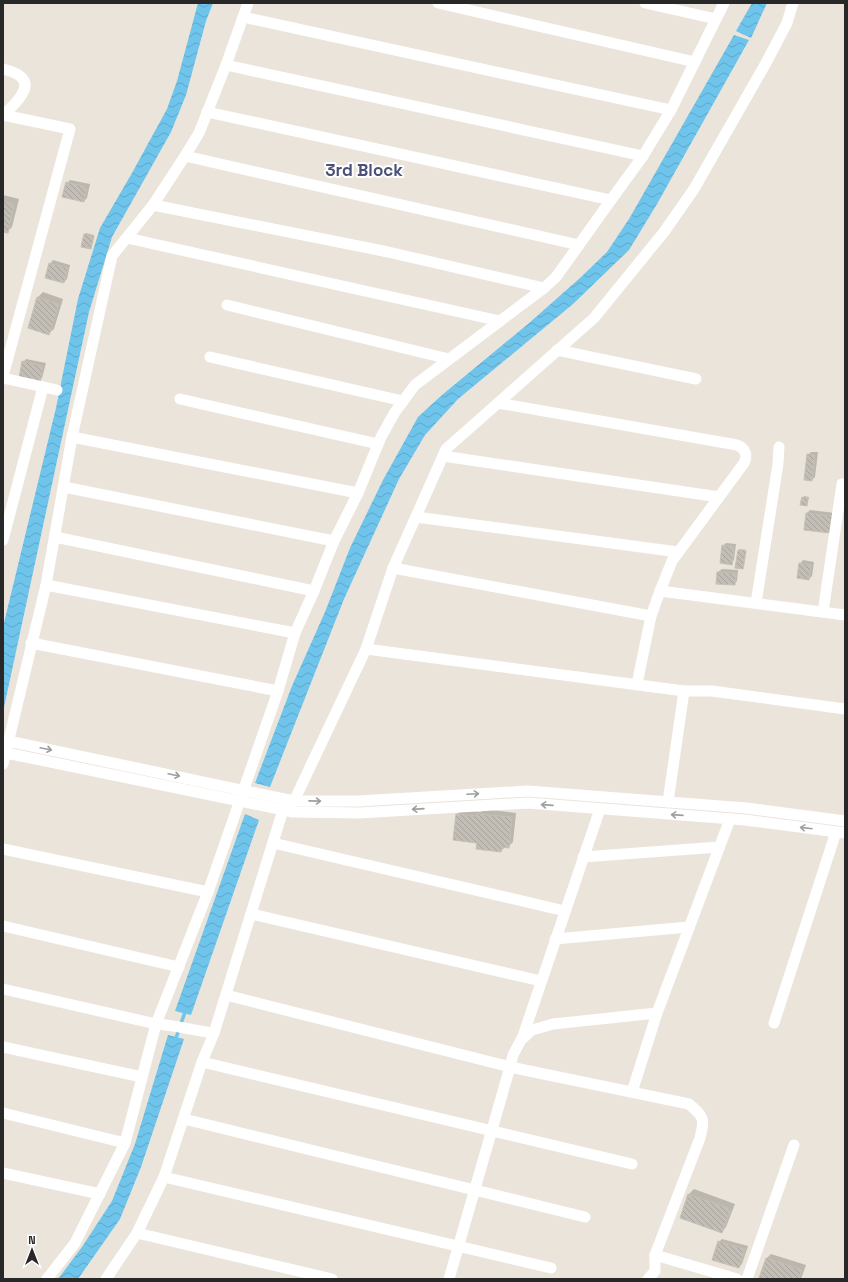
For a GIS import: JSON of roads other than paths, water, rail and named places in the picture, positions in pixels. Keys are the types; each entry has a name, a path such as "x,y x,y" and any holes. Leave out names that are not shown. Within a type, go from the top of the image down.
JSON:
{"street":[{"path":"3,764 46,585 72,437 112,256 153,205 199,133 226,65 248,3"},
{"path":"438,3 695,62"},
{"path":"645,3 716,19"},
{"path":"47,1279 75,1243 125,1143 156,1024 208,892 278,692 295,633 334,541 358,493 378,444 395,412 415,385 544,288 556,277 643,156 671,110 724,3"},
{"path":"294,801 366,649 393,568 446,449 594,318 664,232 694,189 766,63 787,23 793,3"},
{"path":"243,17 671,110"},
{"path":"226,65 643,156"},
{"path":"3,69 15,72 21,76 24,82 22,94 3,116 70,129 3,377 58,390"},
{"path":"207,112 611,200"},
{"path":"185,156 579,245"},
{"path":"153,205 388,252 544,288"},
{"path":"127,238 500,321"},
{"path":"227,305 449,359"},
{"path":"557,350 696,379"},
{"path":"210,357 403,401"},
{"path":"3,540 43,387"},
{"path":"180,399 378,444"},
{"path":"498,403 743,447 746,459 744,463 672,560 651,616 637,684"},
{"path":"72,437 358,493"},
{"path":"756,603 780,446"},
{"path":"443,456 719,497"},
{"path":"823,612 842,484"},
{"path":"64,487 334,541"},
{"path":"416,517 678,552"},
{"path":"55,537 314,591"},
{"path":"393,568 651,616"},
{"path":"46,585 295,633"},
{"path":"660,591 845,615"},
{"path":"31,643 278,692"},
{"path":"366,649 684,691 712,692 845,709"},
{"path":"668,802 684,691"},
{"path":"6,747 244,790 294,801 358,801 528,791 746,808 845,821"},
{"path":"6,747 293,812 359,813 528,803 730,819 840,832 774,1023"},
{"path":"449,1279 513,1055 521,1040 600,808"},
{"path":"106,1279 137,1232 164,1177 202,1062 214,1033 283,810"},
{"path":"632,1092 657,1013 730,819"},
{"path":"273,843 565,911"},
{"path":"583,857 719,847"},
{"path":"3,848 208,892"},
{"path":"251,914 541,981"},
{"path":"3,926 179,967"},
{"path":"555,940 689,927"},
{"path":"3,989 156,1024 172,1025 197,1031 214,1033"},
{"path":"226,995 510,1067 689,1104 701,1115 703,1126 655,1255 655,1270 648,1279"},
{"path":"521,1040 532,1030 553,1024 657,1013"},
{"path":"3,1046 142,1077"},
{"path":"202,1062 632,1164"},
{"path":"3,1113 125,1143"},
{"path":"184,1119 585,1217"},
{"path":"747,1279 794,1145"},
{"path":"3,1173 100,1194"},
{"path":"164,1177 551,1268"},
{"path":"137,1232 332,1279"},
{"path":"655,1255 738,1279"}],"water":[{"path":"198,3 213,3 206,21 186,95 171,132 112,237 89,312 3,712 3,627 56,408 78,299 100,228 167,109 177,81"},
{"path":"752,3 767,3 751,38 736,31"},
{"path":"734,35 749,40 657,204 629,250 573,304 458,399 425,435 399,479 344,599 270,787 255,783 292,686 325,612 350,548 383,480 418,417 442,395 528,324 607,252 629,219"},
{"path":"245,814 259,820 191,1015 175,1011"},
{"path":"168,1035 184,1039 141,1167 120,1219 78,1279 58,1279 82,1247 112,1201 135,1144"}],"waterway":[{"path":"175,1041 186,1009"}],"district":[{"name":"3rd Block","path":"364,170"}]}
